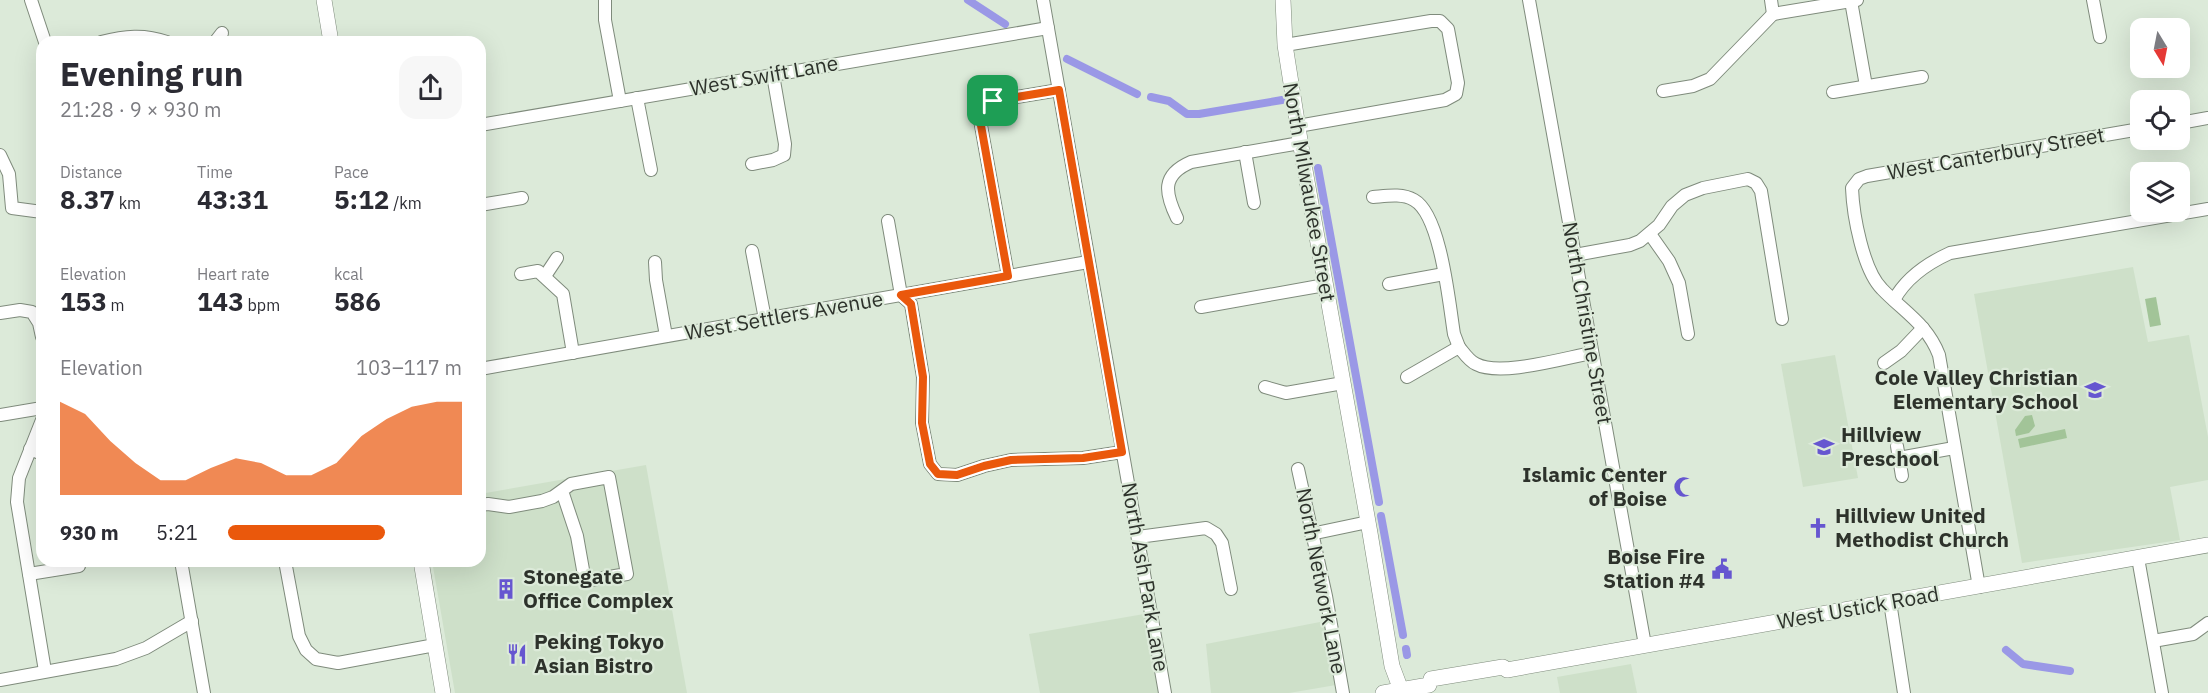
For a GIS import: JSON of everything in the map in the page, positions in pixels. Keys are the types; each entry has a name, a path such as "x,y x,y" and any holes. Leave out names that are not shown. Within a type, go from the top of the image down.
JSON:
{"main road":[{"path":"324,0 330,36"},
{"name":"North Milwaukee Street","path":"1283,0 1285,45 1300,142 1392,666 1401,691"},
{"name":"West Ustick Road","path":"1383,693 1430,684 1431,680 1441,678 1503,667 1507,670 2208,545"},
{"path":"422,567 443,693"}],"street":[{"path":"32,0 43,36"},
{"path":"605,0 605,20 620,101"},
{"name":"North Ash Park Lane","path":"1043,0 1165,693"},
{"name":"North Christine Street","path":"1529,0 1645,645"},
{"path":"1771,0 1773,14"},
{"path":"2093,0 2100,37"},
{"path":"1663,91 1693,86 1718,74 1773,14 1854,1 1866,86"},
{"path":"1285,45 1440,21 1448,29 1458,83 1456,94 1445,100 1298,126"},
{"name":"West Swift Lane","path":"486,123 1048,28"},
{"path":"124,36 150,36"},
{"path":"752,164 773,160 784,155 785,144 773,75"},
{"path":"1833,92 1922,77"},
{"path":"1008,276 980,120 984,109 993,101 1059,90"},
{"path":"638,98 651,170"},
{"path":"2190,121 2208,118"},
{"name":"West Canterbury Street","path":"1894,300 1880,288 1870,273 1864,257 1852,194 1854,183 1867,176 2130,131"},
{"path":"1177,218 1167,192 1168,183 1176,171 1191,162 1300,142"},
{"path":"1245,152 1254,203"},
{"path":"0,155 9,174 6,208 36,211"},
{"path":"1575,255 1630,245 1650,234 1672,206 1686,195 1703,188 1749,179 1756,183 1761,191 1782,319"},
{"path":"1373,197 1395,195 1414,200 1428,213 1436,231 1454,333 1459,347 1474,363 1488,369 1505,369 1593,353"},
{"path":"486,204 522,198"},
{"path":"1979,587 1939,355 1932,338 1894,300 1899,291 1933,261 1950,253 2208,209"},
{"path":"888,221 901,295 911,304 923,377 922,423 930,464 938,474 957,475 1011,460 1083,458 1122,452"},
{"path":"1650,234 1669,261 1680,283 1688,334"},
{"path":"752,251 765,319"},
{"path":"545,276 557,258"},
{"path":"656,261 656,280 666,336"},
{"name":"West Settlers Avenue","path":"486,368 1088,262"},
{"path":"520,274 538,271 563,294 573,353"},
{"path":"1389,284 1444,274"},
{"path":"1201,307 1325,285"},
{"path":"0,313 20,310 32,312 36,318"},
{"path":"1884,363 1923,328"},
{"path":"1407,377 1459,347"},
{"path":"1265,387 1286,393 1342,383"},
{"path":"0,415 36,409"},
{"path":"1902,476 1898,452 1954,448"},
{"path":"36,451 19,478 17,502 45,672"},
{"name":"North Network Lane","path":"1298,469 1326,596 1343,693"},
{"path":"486,504 509,507 542,501 571,484 609,477 627,574 585,581 577,536 562,491"},
{"path":"1311,534 1368,522"},
{"path":"1138,537 1206,528 1216,534 1222,543 1231,589"},
{"path":"2138,558 2162,693"},
{"path":"29,574 73,567"},
{"path":"182,567 204,693"},
{"path":"286,567 299,636 306,650 316,658 338,663 435,645"},
{"path":"1890,603 1904,693"},
{"path":"0,680 117,659 146,648 192,621"},
{"path":"2153,641 2193,634 2208,624"}],"shaded area":[{"name":"Cole Valley Christian Elementary School","path":"2133,267 2148,342 2189,335 2208,437 2208,480 2170,487 2180,540 2022,563 1974,294"},
{"name":"Hillview Preschool","path":"1835,355 1858,478 1803,487 1781,364"},
{"path":"646,465 687,693 455,693 433,567 486,567 486,493"},
{"path":"1144,614 1158,693 1040,693 1029,634"},
{"path":"1325,621 1336,685 1289,693 1211,693 1206,644"},
{"path":"1631,664 1637,693 1560,693 1557,677"}],"green space":[{"path":"2156,297 2161,325 2150,327 2145,299"},
{"path":"2032,415 2035,426 2029,433 2016,436 2015,430 2025,416"},
{"path":"2065,429 2067,438 2020,448 2018,439"}],"waterway":[{"path":"968,0 1005,24"},
{"path":"1067,59 1137,94"},
{"path":"1151,97 1169,101 1187,114 1282,100"},
{"path":"1318,168 1379,502"},
{"path":"1381,516 1403,635"},
{"path":"1406,649 1407,655"},
{"path":"2006,650 2023,664 2070,671"}],"place":[{"name":"Cole Valley Christian Elementary School","path":"2095,390"},
{"name":"Hillview Preschool","path":"1824,447"},
{"name":"Islamic Center of Boise","path":"1684,487"},
{"name":"Hillview United Methodist Church","path":"1818,528"},
{"name":"Boise Fire Station #4","path":"1722,569"},
{"name":"Stonegate Office Complex","path":"506,589"},
{"name":"Peking Tokyo Asian Bistro","path":"517,654"}],"route":[{"path":"1059,90 1122,452 1083,458 1011,460 957,475 938,474 930,464 922,423 923,377 911,304 901,295 1008,276 980,120 984,109 993,101 1059,90"}]}
